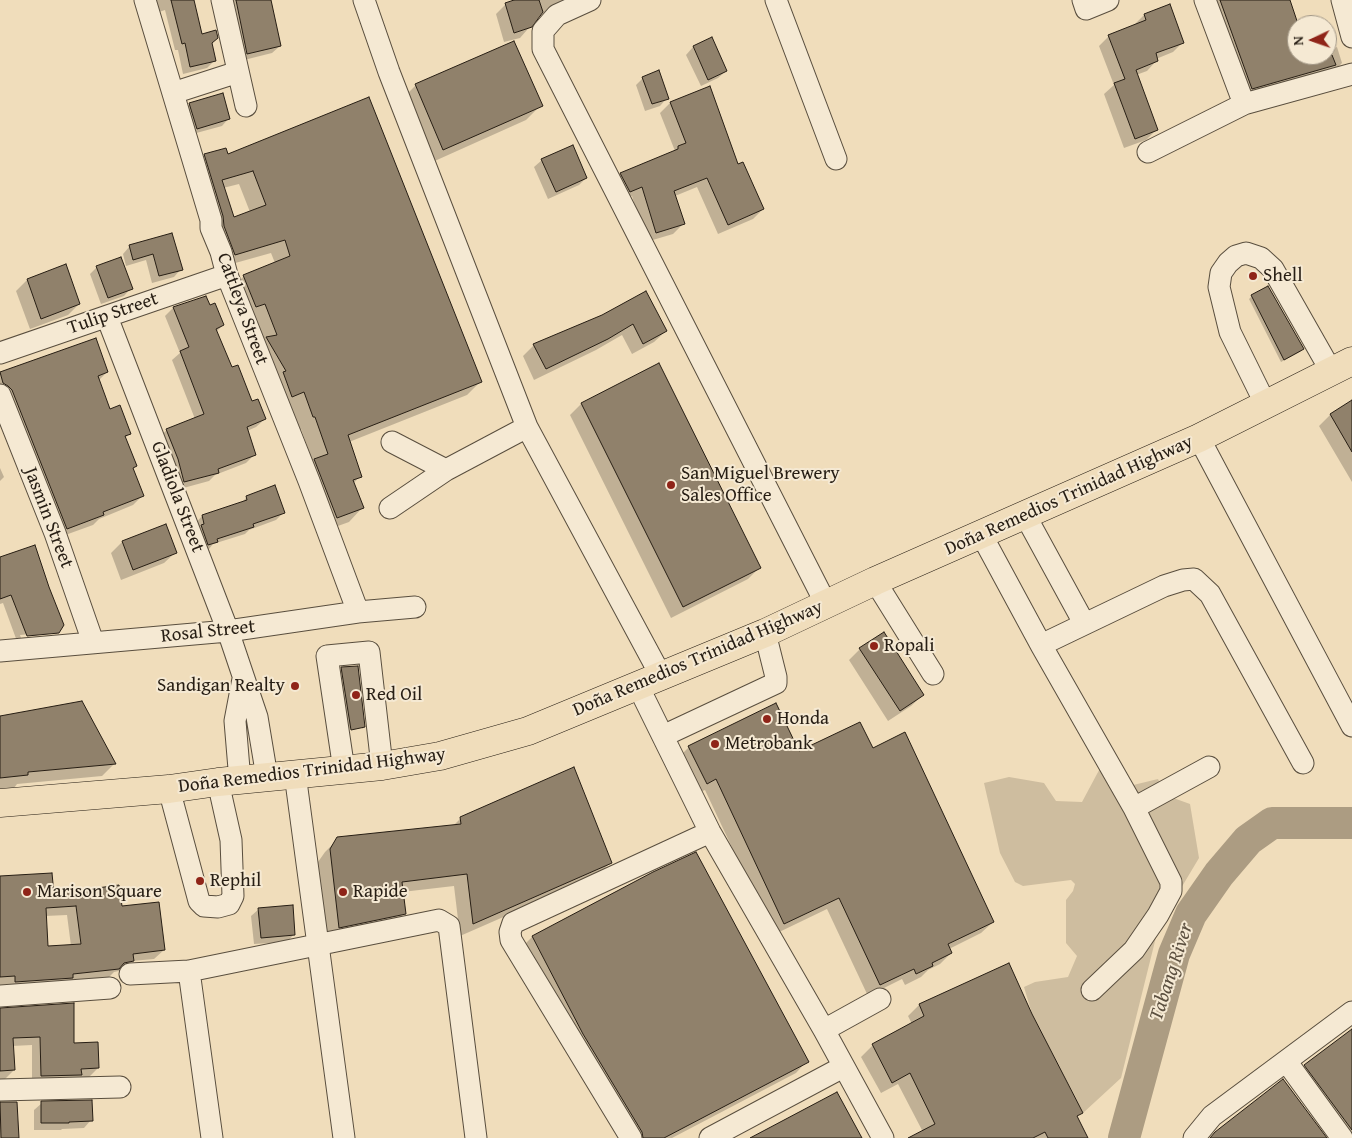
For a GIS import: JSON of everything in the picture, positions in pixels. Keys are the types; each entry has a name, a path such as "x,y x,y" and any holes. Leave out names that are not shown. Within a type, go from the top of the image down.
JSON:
{"highway":[{"name":"Doña Remedios Trinidad Highway","path":"0,803 169,789 229,781 382,766 440,756 519,734 765,633 875,581 1199,438 1345,368"}],"street":[{"name":"Cattleya Street","path":"145,0 211,220 211,228 221,252 226,275 309,481 358,612"},
{"path":"222,0 246,106"},
{"path":"364,0 389,72 527,428 650,681 663,736 710,832 824,1030 883,1138"},
{"path":"590,0 557,15 542,31 543,49 826,604"},
{"path":"776,0 836,159"},
{"path":"1083,0 1086,9 1108,0"},
{"path":"1204,0 1244,104"},
{"path":"1342,0 1352,37"},
{"path":"173,93 238,72"},
{"path":"1148,152 1244,104 1352,74"},
{"path":"1266,406 1230,332 1219,286 1221,274 1228,263 1236,256 1246,253 1262,258 1273,269 1345,368"},
{"name":"Tulip Street","path":"0,353 226,275"},
{"name":"Gladiola Street","path":"108,317 228,631 257,717 267,777"},
{"name":"Jasmin Street","path":"0,395 55,533 93,642"},
{"path":"390,508 446,470 527,428"},
{"path":"1199,438 1352,726"},
{"path":"392,442 446,470"},
{"path":"1025,515 1084,623"},
{"path":"981,534 1041,645 1134,808 1170,882 1171,891 1158,915 1134,950 1092,990"},
{"path":"1041,645 1164,586 1194,579 1210,594 1303,763"},
{"path":"875,581 933,674"},
{"name":"Rosal Street","path":"0,651 228,631 358,612 415,607"},
{"path":"663,736 776,683 765,633"},
{"path":"344,770 327,656 369,652 382,766"},
{"name":"Gladiola Street","path":"169,789 199,901 204,906 218,907 229,904 233,896 229,781 235,721 243,678"},
{"path":"1134,808 1209,767"},
{"path":"295,774 344,1138"},
{"path":"631,1138 511,940 512,923 710,832"},
{"path":"130,974 189,971 439,920 449,926 476,1138"},
{"path":"189,971 212,1138"},
{"path":"0,996 110,988"},
{"path":"824,1030 880,999"},
{"path":"1194,1138 1212,1116 1352,1012"},
{"path":"1286,1061 1342,1138"},
{"path":"710,1138 844,1067"},
{"path":"0,1090 120,1087"}],"shaded area":[{"path":"1105,759 1121,788 1158,779 1165,795 1190,804 1199,858 1159,925 1121,1078 1083,1113 1032,1014 1024,987 1035,982 1068,977 1077,956 1066,943 1066,900 1073,891 1075,884 1071,880 1023,886 1015,882 1000,853 984,783 1009,777 1044,783 1056,801 1082,802"}],"building":[{"path":"171,0 194,0 202,34 216,30 218,38 212,43 216,61 190,67 185,43 182,44"},
{"path":"236,0 271,0 281,46 247,54"},
{"path":"514,0 539,0 543,12 532,27 514,33 505,3"},
{"path":"1220,0 1290,0 1295,15 1287,15 1287,65 1336,65 1252,89"},
{"path":"1170,4 1184,43 1156,53 1158,61 1136,70 1158,130 1135,139 1114,83 1125,79 1108,35 1146,20 1144,14"},
{"path":"712,37 727,71 708,80 693,46"},
{"path":"514,41 543,106 443,150 415,84"},
{"path":"659,70 669,99 652,104 642,77"},
{"path":"710,86 738,164 743,162 764,209 728,225 707,178 674,191 685,224 656,233 642,187 630,192 620,173 678,149 678,146 686,143 670,102"},
{"path":"223,93 230,119 197,129 189,103"},
{"path":"369,97 482,382 348,435 362,477 353,480 364,508 337,518 314,459 328,454 315,417 313,417 304,392 292,397 283,372 286,371 266,337 277,335 265,304 256,307 243,275 290,256 285,240 235,255 224,226 223,216 204,154 226,148 228,154","holes":["253,171 266,205 234,217 222,180"]},
{"path":"573,145 587,178 556,192 541,159"},
{"path":"172,233 183,270 159,276 153,254 133,260 129,245"},
{"path":"121,257 133,289 108,298 96,266"},
{"path":"66,264 80,304 41,319 27,279"},
{"path":"1268,286 1304,349 1284,360 1251,295"},
{"path":"646,291 667,331 643,344 633,324 608,339 546,369 533,344 602,315"},
{"path":"206,296 210,305 215,303 224,325 216,329 232,367 238,365 252,401 258,399 266,419 247,427 256,455 218,469 219,473 184,482 178,459 166,429 204,414 180,351 189,347 173,307"},
{"path":"96,338 108,372 98,376 110,409 120,405 131,434 125,436 137,466 133,468 144,496 103,512 104,515 67,529 12,390 3,383 0,372"},
{"name":"San Miguel Brewery Sales Office","path":"659,363 761,568 683,607 581,403"},
{"path":"1352,400 1352,452 1330,414"},
{"path":"275,485 285,513 253,524 254,527 217,539 218,542 208,545 201,525 204,524 202,515 247,500 246,496"},
{"path":"166,524 177,553 133,570 122,541"},
{"path":"35,545 64,625 59,633 27,636 11,595 0,599 0,557"},
{"path":"884,632 924,695 900,711 859,648"},
{"path":"358,666 365,727 351,730 341,667"},
{"path":"82,701 116,764 28,772 28,775 0,778 0,716"},
{"path":"776,703 799,751 860,722 873,748 905,732 994,922 948,944 952,953 932,963 933,966 916,974 914,969 880,985 839,898 784,924 716,779 707,784 688,746"},
{"path":"574,767 612,863 473,924 467,874 402,882 406,914 339,928 330,849 337,837 461,824 460,817"},
{"path":"696,852 809,1062 664,1138 643,1138 642,1132 583,1034 532,936 653,872"},
{"path":"52,873 54,894 119,885 122,906 159,902 165,950 133,954 134,961 124,963 119,969 73,974 73,978 15,982 15,976 0,977 0,876","holes":["76,906 81,944 48,946 46,908"]},
{"path":"293,905 295,935 261,938 258,908"},
{"path":"1009,963 1032,1014 1083,1113 1077,1116 1088,1138 1048,1138 1045,1132 1033,1138 908,1138 935,1124 910,1073 892,1083 872,1044 924,1016 919,1004"},
{"path":"74,1003 74,1043 98,1042 99,1068 81,1069 82,1075 41,1076 40,1037 13,1038 15,1070 0,1071 0,1008"},
{"path":"1352,1029 1352,1130 1304,1065"},
{"path":"1283,1079 1327,1138 1210,1138 1215,1132"},
{"path":"837,1092 862,1138 750,1138"},
{"path":"92,1100 93,1121 41,1123 41,1101"},
{"path":"0,1102 17,1102 19,1138 1,1138"}],"waterway":[{"name":"Tabang River","path":"1124,1138 1174,954 1191,914 1219,874 1248,840 1272,823 1352,823"}],"place":[{"name":"Shell","path":"1253,276"},
{"name":"San Miguel Brewery Sales Office","path":"671,485"},
{"name":"Ropali","path":"874,646"},
{"name":"Sandigan Realty","path":"295,686"},
{"name":"Red Oil","path":"356,695"},
{"name":"Honda","path":"767,719"},
{"name":"Metrobank","path":"715,744"},
{"name":"Rephil","path":"200,881"},
{"name":"Marison Square","path":"27,892"},
{"name":"Rapide","path":"343,892"}]}
